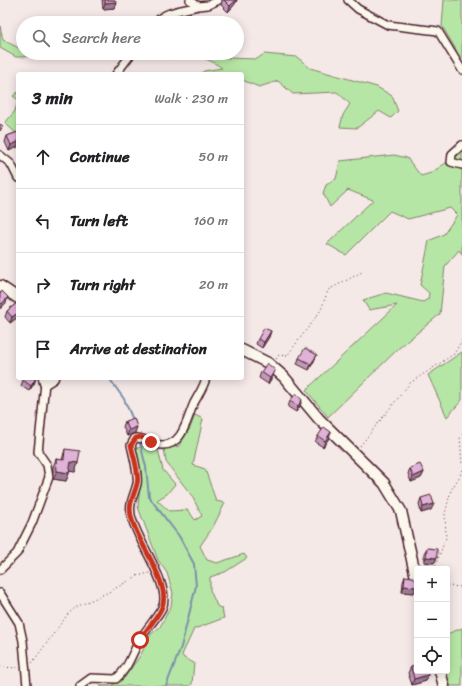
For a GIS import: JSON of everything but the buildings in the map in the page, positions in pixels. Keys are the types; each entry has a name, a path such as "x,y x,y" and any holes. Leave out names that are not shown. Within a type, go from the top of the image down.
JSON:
{"street":[{"path":"190,0 198,6"},
{"path":"164,16 198,6 208,5 219,0"},
{"path":"348,0 358,10 388,25 438,31 462,70"},
{"path":"118,72 127,60"},
{"path":"462,145 452,154 451,162 462,165"},
{"path":"0,155 11,164 16,174"},
{"path":"0,286 16,297"},
{"path":"244,351 268,363 319,419 384,483 401,511 414,569"},
{"path":"0,570 17,553 32,523 49,477 47,465 38,452 47,380"},
{"path":"80,686 91,678 116,679 125,672 140,640 162,608 164,599 153,562 135,530 131,517 131,499 137,484 138,475 131,445 136,438 141,437 162,445 170,444 176,439 185,427 205,380"},
{"path":"0,593 19,623 23,641 27,686"},
{"path":"441,674 444,686"}],"path":[{"path":"274,369 275,361 279,355 287,356 321,310 328,290 364,271"},
{"path":"354,453 410,383 454,354 462,340"},
{"path":"462,435 460,436 462,465"},
{"path":"435,566 446,538 444,514 451,490 460,476 462,469"},
{"path":"0,667 16,669 25,667 35,661 68,614 76,607 107,593 137,576 156,572"},
{"path":"450,586 462,586"}],"green space":[{"path":"444,0 462,0 462,60 442,26"},
{"path":"0,26 3,40 16,46 16,57 0,48"},
{"path":"264,54 297,57 310,68 377,87 392,96 398,111 391,118 379,111 357,128 340,127 343,115 350,104 337,92 293,94 278,81 259,87 244,81 244,72 203,72 222,68 208,60 257,59"},
{"path":"16,107 16,133 5,123 15,111"},
{"path":"462,152 462,254 459,250 445,266 440,314 399,348 328,417 306,390 397,305 369,310 363,300 386,293 423,302 428,299 429,293 420,285 429,241 444,234 457,215 450,208 408,219 390,211 346,255 327,244 373,200 348,190 330,207 323,193 326,185 336,179 340,161 394,155 407,158 421,176 431,173"},
{"path":"462,352 462,400 447,417 428,375"},
{"path":"195,415 203,419 193,465 205,469 216,501 225,503 213,527 200,546 207,560 217,563 244,554 247,558 225,572 210,577 210,590 217,606 222,609 224,618 194,629 182,655 184,658 194,663 192,684 190,686 111,686 124,678 140,656 151,634 160,627 171,606 173,593 167,573 158,560 138,507 141,474 135,449 146,445 158,450 163,470 175,484 167,494 157,500 169,511 188,510 195,520 202,516 192,496 166,462 164,449 179,446 190,428"},
{"path":"462,628 462,686 448,686 445,674 450,674 450,633"}],"waterway":[{"path":"110,380 124,399 133,420"},
{"path":"140,443 146,467 149,497 179,536 194,564 196,586 181,647 166,686"}],"route":[{"path":"140,640 147,627 162,608 164,599 153,562 135,530 130,507 133,492 137,484 138,475 134,464 131,445 136,438 141,437 151,442"}]}
